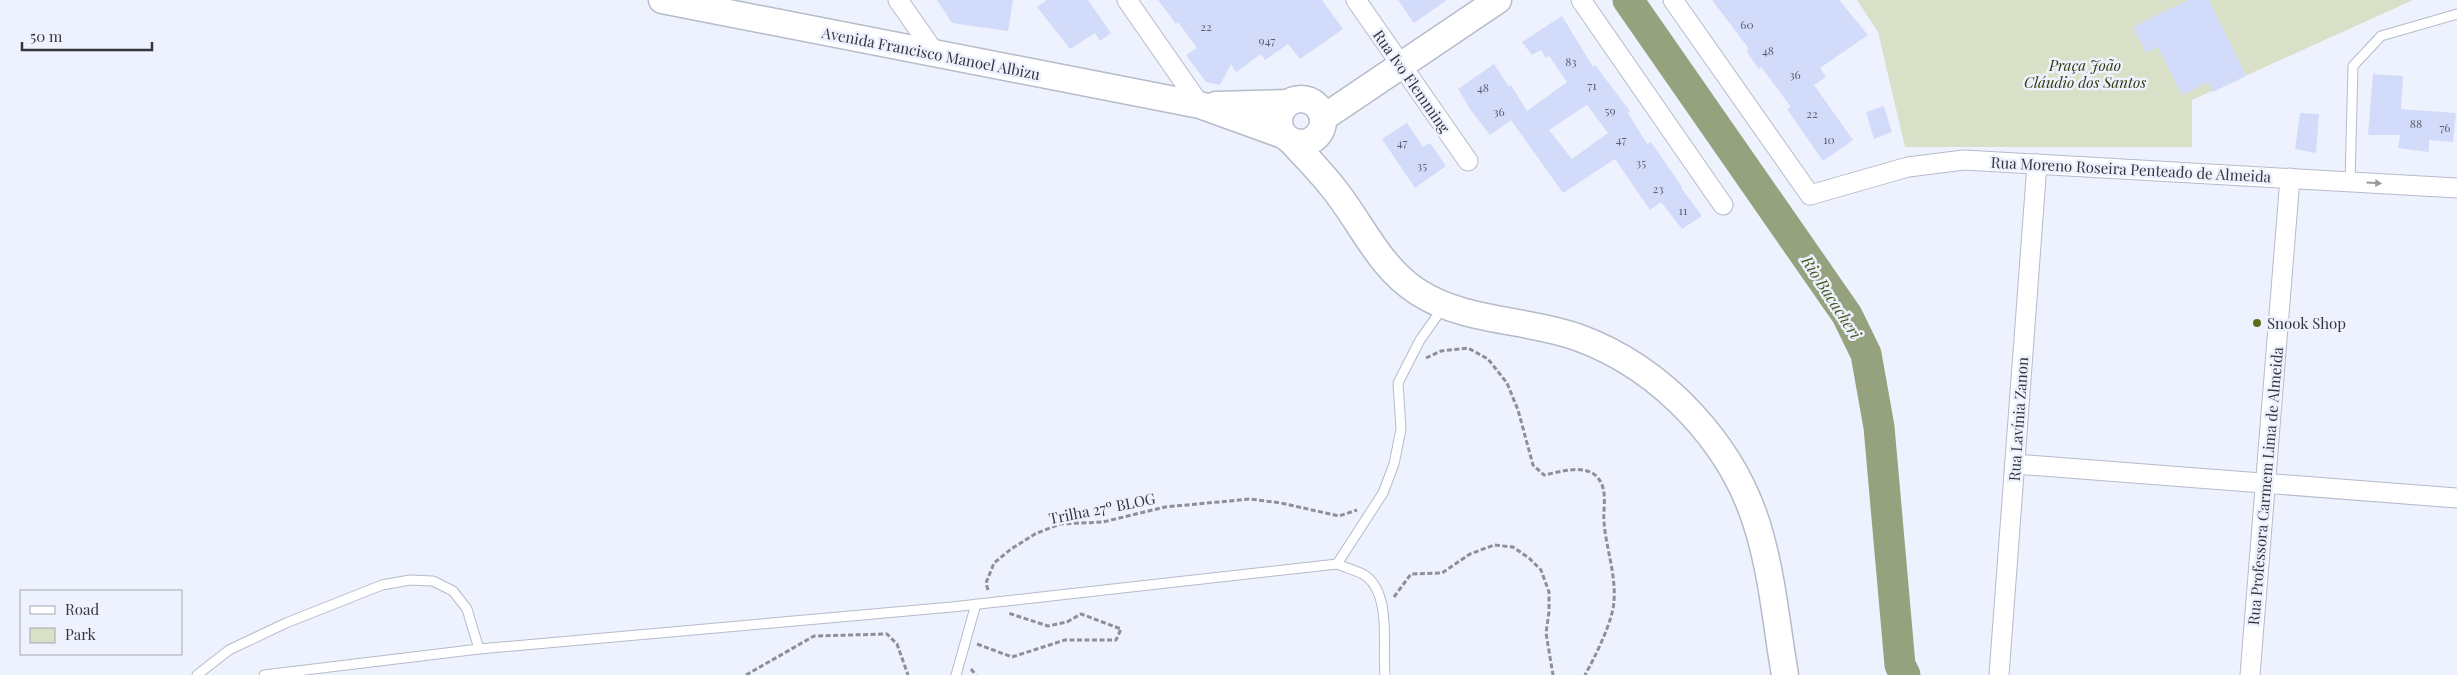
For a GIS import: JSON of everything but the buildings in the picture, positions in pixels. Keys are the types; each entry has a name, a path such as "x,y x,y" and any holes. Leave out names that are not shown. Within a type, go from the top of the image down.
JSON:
{"street":[{"path":"898,0 935,54"},
{"path":"1127,0 1200,105"},
{"name":"Rua Ivo Flemming","path":"1356,0 1468,161"},
{"name":"Avenida Francisco Manoel Albizu","path":"1322,125 1401,65 1498,0"},
{"path":"1581,0 1723,205"},
{"name":"Rua Moreno Roseira Penteado de Almeida","path":"1674,0 1810,195 1890,171 1937,162 1964,160 2457,188"},
{"name":"Avenida Francisco Manoel Albizu","path":"667,1 1200,105 1288,139"},
{"name":"Avenida Francisco Manoel Albizu","path":"1200,105 1296,101 1401,65"},
{"path":"1335,189 1317,106 1296,101 1279,115 1278,122 1288,139 1335,189 1372,246 1392,270 1417,291 1445,305 1552,330 1600,347 1624,359 1648,376 1690,412 1724,456 1750,506 1766,561 1785,675"},
{"path":"1288,139 1305,143 1317,137 1322,125"},
{"name":"Rua Lavínia Zanon","path":"1999,675 2037,164"},
{"name":"Rua Professora Carmem Lima de Almeida","path":"2250,675 2290,178"},
{"path":"2015,464 2457,498"}],"lane":[{"path":"2350,182 2352,66 2381,36 2457,14"},
{"path":"1337,564 1382,493 1394,464 1401,429 1398,383 1420,340 1445,305"},
{"path":"264,675 479,649 976,604 1337,564 1366,576 1377,590 1384,618 1384,675"},
{"path":"197,675 229,650 286,623 382,585 410,580 434,581 453,591 467,608 479,649"},
{"path":"956,675 976,604"}],"path":[{"path":"1403,371 1441,351 1468,348 1488,359 1507,383 1518,410 1533,465 1544,475 1584,469 1598,477 1605,491 1604,525 1612,567 1614,602 1603,635 1585,675"},
{"name":"Trilha 27º BLOG","path":"992,602 986,583 994,563 1011,549 1035,534 1060,524 1103,522 1165,507 1250,499 1281,503 1339,516 1362,509 1382,493"},
{"path":"1384,618 1396,594 1411,574 1442,573 1470,554 1494,545 1513,547 1529,558 1540,570 1549,592 1546,634 1553,675"},
{"path":"976,675 964,651 979,643 1012,657 1065,640 1116,640 1121,629 1081,614 1067,622 1048,626 1011,616 992,602"},
{"path":"746,675 814,636 887,634 897,644 908,675"}],"green space":[{"name":"Praça João Cláudio dos Santos","path":"1857,0 2413,0 2192,100 2192,147 1905,147 1878,32"}],"waterway":[{"name":"Rio Bacacheri","path":"1628,0 1847,315 1866,354 1879,427 1900,665 1905,675"}],"place":[{"name":"Snook Shop","path":"2257,323"}]}
